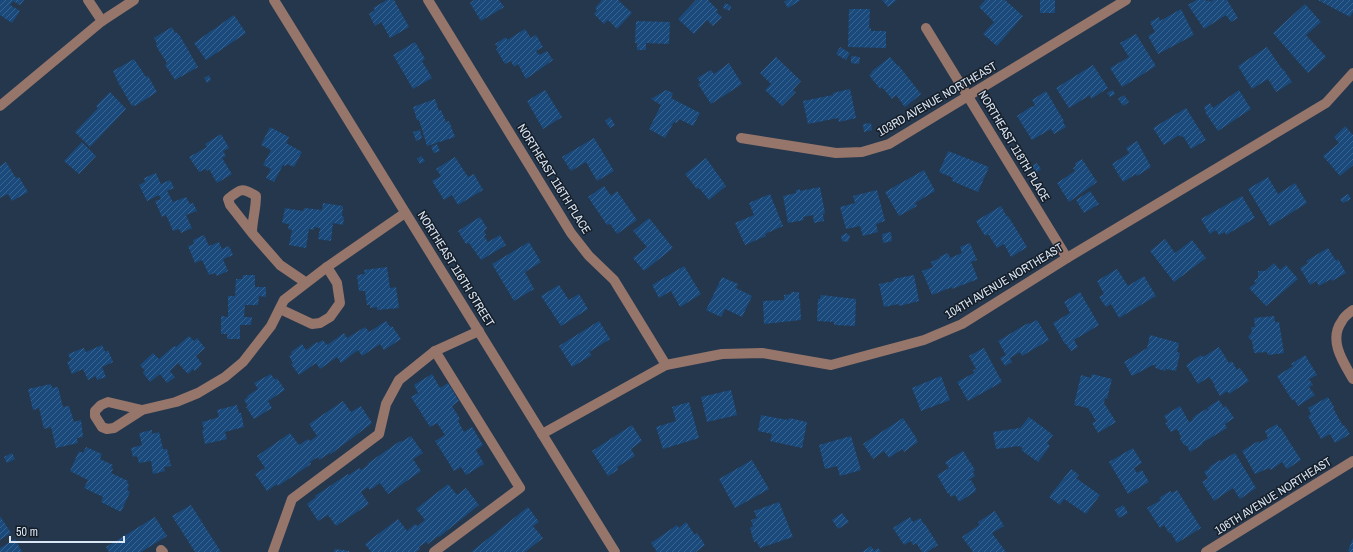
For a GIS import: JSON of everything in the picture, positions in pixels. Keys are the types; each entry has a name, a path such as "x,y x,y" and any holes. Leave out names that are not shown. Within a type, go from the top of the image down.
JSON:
{"street":[{"path":"88,0 102,21"},
{"path":"0,106 102,21 134,0"},
{"name":"NORTHEAST 116TH STREET","path":"274,0 616,552"},
{"name":"NORTHEAST 116TH PLACE","path":"428,0 571,233 589,256 614,280 666,365"},
{"name":"103RD AVENUE NORTHEAST","path":"741,138 836,153 862,152 889,144 1126,0"},
{"name":"NORTHEAST 118TH PLACE","path":"926,28 1067,258"},
{"name":"104TH AVENUE NORTHEAST","path":"542,434 666,365 722,354 762,353 831,365 924,340 962,324 1067,258 1326,102 1353,72"},
{"path":"142,410 176,402 198,393 224,377 243,362 271,326 284,300 305,282 405,213"},
{"path":"252,233 280,265 305,282"},
{"path":"280,309 312,324 320,323 330,317 340,302 337,283 326,267"},
{"path":"1353,310 1342,320 1336,332 1337,345 1341,358 1353,379"},
{"path":"273,552 292,499 379,434 386,404 400,380 435,351 479,331"},
{"path":"434,552 520,488 435,351"},
{"name":"106TH AVENUE NORTHEAST","path":"1206,552 1353,461"}],"building":[{"path":"0,0 24,0 20,5 13,1 10,5 20,11 12,23 0,15"},
{"path":"387,0 394,0 409,27 390,38 381,22 375,26 369,14 375,10 373,8"},
{"path":"474,0 499,0 504,7 481,21 470,3"},
{"path":"602,0 618,0 632,13 617,29 608,20 604,24 594,14 597,10 595,8"},
{"path":"696,0 708,0 718,10 716,12 722,17 713,26 707,20 694,34 678,19"},
{"path":"787,0 801,0 788,8 784,2"},
{"path":"882,0 897,0 888,7"},
{"path":"985,0 1005,0 1023,16 997,46 983,34 994,22 979,7"},
{"path":"1040,0 1055,0 1055,13 1040,13"},
{"path":"1196,0 1209,0 1210,2 1213,0 1227,0 1238,18 1231,22 1226,15 1204,29 1188,5"},
{"path":"1318,0 1353,0 1353,12 1350,17"},
{"path":"725,3 731,6 730,11 723,8"},
{"path":"1305,4 1321,22 1306,35 1326,57 1308,73 1273,33"},
{"path":"849,9 870,9 869,28 871,28 871,31 886,31 886,48 848,47"},
{"path":"1181,9 1194,35 1158,54 1148,36 1155,32 1150,22 1159,17 1160,21"},
{"path":"234,15 246,33 206,60 194,43"},
{"path":"636,21 670,22 669,44 646,43 646,50 637,50 637,43 635,43"},
{"path":"172,27 175,33 176,32 180,36 198,67 175,80 165,65 167,63 158,49 154,38"},
{"path":"525,29 531,38 536,35 543,47 536,51 539,55 547,51 553,60 526,79 518,64 514,67 511,61 505,64 496,49 498,48 495,44 506,37 507,40"},
{"path":"1136,34 1156,66 1122,87 1110,68 1129,57 1120,43"},
{"path":"415,42 425,59 422,61 432,78 413,89 393,55"},
{"path":"840,47 850,53 846,60 836,54"},
{"path":"1267,47 1292,82 1276,92 1268,79 1252,89 1238,66"},
{"path":"851,56 860,57 859,64 851,63"},
{"path":"776,57 801,81 793,90 796,92 782,106 765,90 771,84 760,73"},
{"path":"890,57 921,94 905,107 896,95 892,99 882,87 880,89 869,75"},
{"path":"134,59 146,77 148,76 157,92 135,106 132,106 113,71"},
{"path":"729,63 742,84 711,104 698,84 701,83 697,78 711,70 714,74"},
{"path":"1093,65 1108,88 1091,99 1090,95 1069,108 1056,88"},
{"path":"209,75 211,80 207,83 204,78"},
{"path":"850,89 856,118 839,122 838,118 808,124 803,101 833,95 833,93"},
{"path":"545,90 562,117 543,129 527,101"},
{"path":"666,90 673,93 671,98 700,113 693,126 679,119 677,123 674,122 665,138 649,129 661,105 651,99"},
{"path":"1113,90 1115,94 1110,97 1107,93"},
{"path":"1239,90 1251,109 1218,131 1205,112 1204,107 1210,103 1213,108"},
{"path":"1046,91 1066,127 1054,134 1051,129 1032,140 1017,116 1032,106 1033,107 1035,105 1032,100"},
{"path":"110,92 126,109 90,147 75,132 98,108 96,106"},
{"path":"1124,95 1129,102 1123,106 1118,99"},
{"path":"435,99 439,111 441,110 446,122 449,121 455,137 427,146 419,120 417,120 413,107"},
{"path":"1186,108 1206,140 1191,149 1183,136 1181,137 1179,135 1164,145 1153,128"},
{"path":"610,117 615,125 610,128 605,121"},
{"path":"871,123 872,130 864,132 863,124"},
{"path":"1345,126 1353,135 1353,165 1340,176 1323,156 1339,143 1334,137"},
{"path":"270,127 289,137 286,143 302,152 294,167 287,164 286,166 283,165 274,182 266,178 271,169 263,165 271,150 261,145"},
{"path":"420,130 422,138 416,141 413,132"},
{"path":"221,134 229,148 223,151 226,156 222,158 232,174 217,183 209,169 207,171 205,169 199,172 189,157 207,147 205,144"},
{"path":"594,138 614,171 597,181 586,162 571,171 562,157"},
{"path":"1137,141 1151,167 1137,176 1136,174 1123,182 1112,164 1129,153 1126,148"},
{"path":"82,142 96,156 79,174 64,161"},
{"path":"437,144 440,151 434,153 431,147"},
{"path":"948,151 989,167 978,192 952,181 953,178 939,172"},
{"path":"421,156 425,161 420,164 417,159"},
{"path":"455,157 468,177 474,174 483,190 458,205 452,195 444,200 432,181 441,176 436,169"},
{"path":"706,158 726,186 709,200 699,188 697,189 685,174"},
{"path":"1082,159 1097,182 1069,202 1057,183 1075,171 1073,168 1076,166 1075,163"},
{"path":"6,162 16,178 19,177 28,192 12,201 8,194 0,198 0,166"},
{"path":"1037,163 1041,169 1036,173 1032,166"},
{"path":"924,170 935,191 915,203 917,206 899,216 885,192"},
{"path":"156,173 161,184 170,180 174,188 167,191 173,202 186,197 190,204 193,203 197,211 186,215 192,228 181,233 179,229 173,231 166,215 162,217 155,201 161,199 159,195 147,201 139,185 145,182 144,178"},
{"path":"1268,177 1278,194 1295,183 1307,203 1270,226 1248,189"},
{"path":"604,186 611,196 617,191 637,220 617,234 610,224 607,225 588,197"},
{"path":"820,187 825,213 823,214 824,221 814,223 813,215 803,217 804,220 788,223 783,196 796,193 796,190 800,189 800,191"},
{"path":"877,190 885,221 876,224 878,232 863,236 860,226 846,229 840,207 855,203 853,196"},
{"path":"1090,191 1099,204 1084,213 1076,200"},
{"path":"770,194 783,226 765,234 766,236 745,245 735,223 754,215 749,203"},
{"path":"1348,194 1351,199 1343,203 1340,199"},
{"path":"1242,196 1255,218 1226,235 1225,232 1219,235 1216,230 1210,234 1201,219"},
{"path":"323,203 343,206 343,225 333,223 331,241 318,239 320,228 314,227 314,230 309,229 306,248 289,245 292,230 288,229 289,224 282,223 285,208 303,211 304,208 322,210"},
{"path":"1001,206 1027,247 1011,257 1004,244 997,248 988,234 985,236 976,221"},
{"path":"480,217 487,228 484,231 486,235 484,236 488,242 500,235 506,245 481,260 469,243 466,244 458,231"},
{"path":"649,218 673,248 644,271 633,258 647,247 633,231"},
{"path":"891,232 892,241 883,243 882,234"},
{"path":"846,233 850,236 848,242 842,241 841,236"},
{"path":"204,235 209,246 219,242 222,249 229,246 233,255 223,259 228,271 217,276 215,273 209,275 202,260 195,263 188,246 194,244 193,240"},
{"path":"1165,239 1175,253 1192,240 1206,258 1174,282 1150,251"},
{"path":"529,242 541,262 525,272 534,289 514,301 492,264"},
{"path":"970,243 977,260 971,262 978,279 932,295 922,271 933,267 931,262 940,258 939,257 948,253 950,258 962,253 960,247"},
{"path":"1328,248 1336,261 1338,259 1346,273 1319,286 1316,281 1310,285 1300,268 1308,263 1306,261"},
{"path":"1274,263 1280,270 1286,265 1298,279 1266,306 1249,288 1256,283 1254,281 1258,278 1258,271 1265,271"},
{"path":"684,266 701,294 680,307 671,291 659,298 652,285"},
{"path":"387,267 390,288 396,287 399,308 377,310 377,307 370,308 370,305 367,305 365,291 359,291 357,275 365,274 364,270"},
{"path":"1117,269 1128,286 1144,276 1156,296 1119,318 1111,304 1106,307 1099,297 1104,294 1097,281"},
{"path":"243,275 255,275 255,287 266,287 266,297 259,296 258,305 245,305 244,317 252,317 251,325 240,325 240,339 227,339 227,334 221,334 221,316 228,317 228,296 235,296 236,279 242,279"},
{"path":"914,275 919,301 899,306 898,304 884,307 879,284 894,281 893,279"},
{"path":"722,277 738,284 736,288 752,296 742,317 725,309 721,317 706,310"},
{"path":"559,285 569,300 579,294 588,309 561,326 541,296"},
{"path":"791,292 799,292 801,320 764,324 763,301 784,300 784,295 791,294"},
{"path":"1080,292 1099,325 1074,340 1078,347 1071,351 1065,344 1053,323 1070,313 1064,302"},
{"path":"821,295 856,299 855,326 834,325 834,322 817,321 818,299 820,299"},
{"path":"1274,316 1275,322 1279,322 1284,353 1268,355 1267,352 1254,353 1252,341 1248,337 1252,332 1251,327 1255,327 1254,318"},
{"path":"1037,320 1049,340 1022,356 1020,352 1010,358 1012,362 1005,366 1000,358 1006,355 998,341 1028,323 1029,324"},
{"path":"386,321 390,327 392,326 401,339 384,350 380,344 362,356 358,350 341,363 337,357 320,369 316,363 299,375 291,364 293,363 289,356 292,354 291,352 302,344 306,350 317,342 318,343 323,340 327,345 344,333 347,338 365,327 369,332"},
{"path":"599,321 610,339 589,352 592,355 572,367 559,346"},
{"path":"1150,335 1179,343 1177,352 1180,353 1176,371 1166,369 1165,371 1155,368 1156,365 1153,365 1132,376 1124,362 1147,348"},
{"path":"189,336 194,341 197,338 205,348 196,356 202,364 195,371 193,369 188,374 178,363 170,371 175,377 167,383 160,374 150,382 143,373 145,371 140,365 153,353 159,359"},
{"path":"102,345 105,352 108,350 113,362 102,367 106,377 97,380 96,376 88,380 83,369 72,374 67,362 71,360 68,354 84,348 86,352"},
{"path":"1219,347 1229,363 1232,361 1237,370 1240,368 1249,381 1229,394 1227,391 1220,396 1209,377 1198,384 1186,365 1201,355 1203,357"},
{"path":"984,348 1002,382 968,401 957,382 974,373 973,370 976,369 969,356"},
{"path":"1305,355 1317,375 1309,379 1313,385 1309,387 1315,395 1298,406 1294,399 1292,400 1277,376 1293,366 1291,364"},
{"path":"271,374 275,380 277,378 285,390 268,401 272,408 254,419 246,407 248,406 244,400 248,397 247,396 258,389 254,383"},
{"path":"432,374 440,388 448,383 459,401 452,406 460,419 458,421 464,432 472,427 483,445 476,450 484,464 466,475 461,467 454,471 435,441 445,435 437,423 430,427 411,397 418,393 414,385"},
{"path":"1092,374 1112,379 1107,399 1105,398 1104,403 1116,422 1098,433 1092,423 1096,421 1088,408 1074,405 1081,375 1091,378"},
{"path":"941,376 950,400 921,411 912,388"},
{"path":"51,384 52,388 58,387 63,407 69,406 74,422 81,420 83,437 77,438 78,443 56,448 51,427 44,429 39,408 33,410 28,389"},
{"path":"731,390 737,415 707,422 701,397"},
{"path":"1328,397 1343,426 1344,425 1350,434 1335,443 1330,434 1321,439 1308,416 1311,414 1308,408"},
{"path":"1219,400 1224,408 1226,406 1234,418 1225,424 1227,428 1190,452 1187,446 1184,445 1180,439 1181,437 1177,429 1171,432 1165,423 1168,422 1164,416 1180,406 1189,422 1193,420 1192,419 1196,415 1206,409 1209,411 1207,408"},
{"path":"343,401 351,412 361,406 372,423 331,454 330,453 319,460 318,457 310,462 311,464 278,486 277,484 267,491 255,474 265,468 257,456 290,433 299,445 308,439 310,441 317,436 309,424"},
{"path":"689,402 699,438 663,449 656,427 676,421 672,407"},
{"path":"237,405 239,413 241,413 244,427 225,432 227,439 205,444 202,422 219,417 217,410"},
{"path":"761,415 788,420 789,418 807,422 802,448 770,441 772,434 758,431"},
{"path":"1029,417 1053,435 1047,443 1050,446 1038,462 1021,450 1023,448 1019,446 996,449 993,432 1020,428"},
{"path":"903,418 918,442 904,452 902,449 889,458 884,451 873,459 863,444"},
{"path":"1277,424 1301,460 1287,469 1282,462 1271,470 1269,468 1255,474 1242,451 1258,441 1259,443 1268,438 1265,431"},
{"path":"632,425 642,441 631,449 635,456 617,467 618,470 608,476 592,451"},
{"path":"152,430 152,434 159,432 163,449 167,449 171,466 164,467 165,471 153,474 151,461 139,463 137,456 133,457 131,448 142,445 139,433"},
{"path":"411,436 423,453 413,459 421,471 388,494 380,483 370,490 368,487 361,492 369,504 336,526 328,515 318,521 307,504 316,497 315,496 348,474 349,475 359,468 361,470 368,465 367,464 400,441 401,442"},
{"path":"851,436 861,470 840,476 837,466 825,469 819,445"},
{"path":"86,447 102,454 100,459 113,465 111,468 113,469 111,473 128,481 127,483 129,485 127,490 130,492 121,512 101,502 103,497 84,488 88,480 70,471 79,451 83,453"},
{"path":"1133,448 1142,463 1134,468 1137,473 1142,470 1149,482 1128,494 1109,462"},
{"path":"963,451 975,470 973,472 975,476 969,481 971,480 976,491 959,502 955,495 951,497 949,493 948,494 937,475 949,468 945,462"},
{"path":"12,453 15,459 7,463 4,457"},
{"path":"1235,453 1256,488 1240,499 1233,488 1214,501 1202,482 1208,478 1204,472 1220,460 1221,461"},
{"path":"752,460 769,489 735,508 719,479"},
{"path":"1071,469 1079,475 1076,478 1100,495 1086,514 1064,499 1060,505 1049,497"},
{"path":"448,484 457,495 466,488 479,505 439,537 438,536 428,544 426,542 419,547 420,549 416,552 371,552 365,544 398,519 407,531 415,524 417,526 425,520 416,509"},
{"path":"1177,490 1201,528 1177,543 1164,525 1160,528 1147,508 1161,500 1159,498 1170,491 1172,493"},
{"path":"779,502 793,537 760,548 756,541 754,542 750,528 753,526 751,520 757,518 754,511"},
{"path":"191,505 221,552 195,552 172,516"},
{"path":"1123,505 1128,513 1119,518 1115,510"},
{"path":"528,507 539,522 533,526 543,538 525,552 471,552"},
{"path":"995,511 1004,526 992,533 1006,552 973,552 962,537 979,525 978,522"},
{"path":"842,513 849,522 838,529 832,520"},
{"path":"0,516 11,533 0,540"},
{"path":"155,517 167,536 141,552 109,552 106,547"},
{"path":"910,517 913,522 920,518 938,545 927,552 922,552 916,543 913,545 911,541 904,545 893,528"},
{"path":"686,522 695,535 697,533 705,545 696,552 657,552 651,543 677,525 679,528"},
{"path":"1353,538 1353,552 1350,552 1348,551"},
{"path":"15,539 22,552 0,552 0,548"},
{"path":"871,546 874,551 878,548 881,552 862,552"},
{"path":"335,549 349,551 349,552 334,552"}]}
